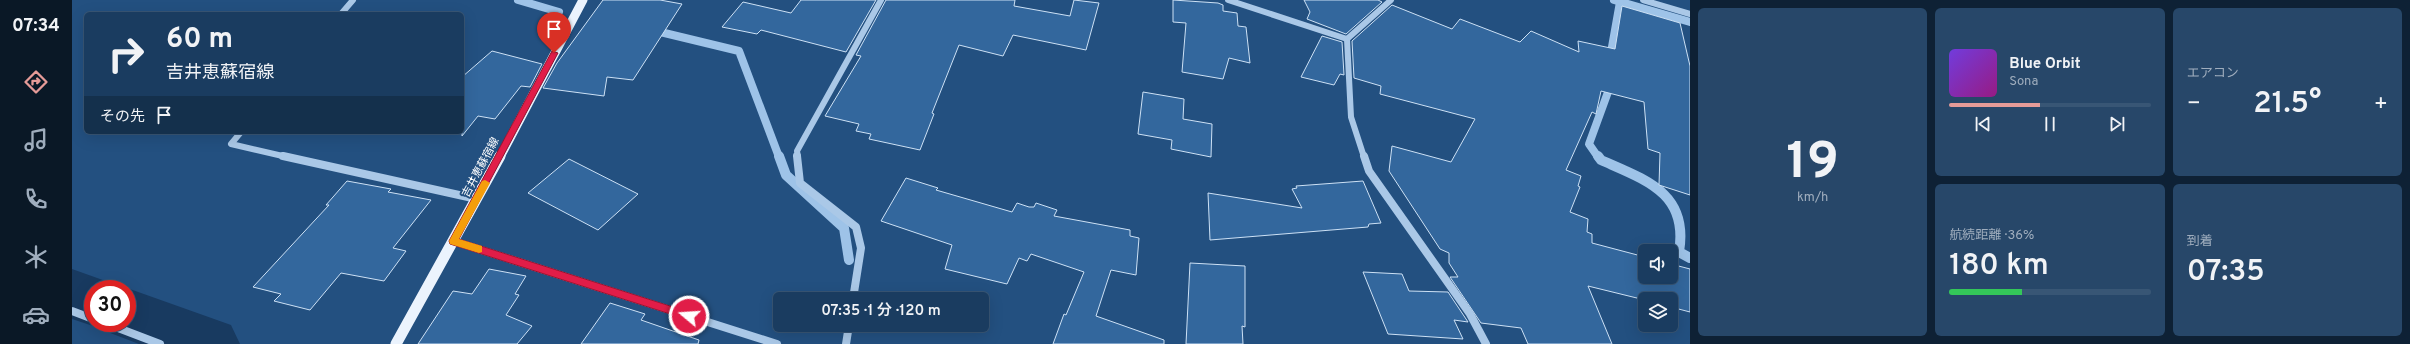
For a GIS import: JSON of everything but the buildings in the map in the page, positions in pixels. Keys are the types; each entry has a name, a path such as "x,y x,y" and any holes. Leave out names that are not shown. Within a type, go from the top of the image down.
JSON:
{"main road":[{"name":"吉井恵蘇宿線","path":"396,344 477,199 583,0"}],"street":[{"path":"343,12 353,0"},
{"path":"854,292 861,248 856,227 800,183 797,150 881,0"},
{"path":"1232,0 1347,39"},
{"path":"1347,39 1391,0"},
{"path":"1642,0 1690,14"},
{"path":"1347,39 1351,118 1369,171 1470,314 1486,344"},
{"path":"239,134 231,144 477,199"},
{"path":"453,241 777,344"},
{"path":"72,311 84,316"},
{"path":"129,332 160,344"},
{"path":"846,344 848,332"}],"waterway":[{"path":"518,0 559,12"},
{"path":"1614,0 1690,22"},
{"path":"1620,2 1612,47 1626,52"},
{"path":"652,30 739,51 779,157"},
{"path":"1598,157 1589,144 1612,81"},
{"path":"779,156 786,175 844,228 849,260"},
{"path":"1598,156 1601,160 1648,182 1661,191 1671,202 1677,216 1680,232 1679,252 1690,258"},
{"path":"72,293 84,298"},
{"path":"136,316 209,344"}],"slow traffic":[{"path":"479,249 453,241 485,183"}],"route":[{"path":"554,53 477,199 453,241 689,316"}]}
